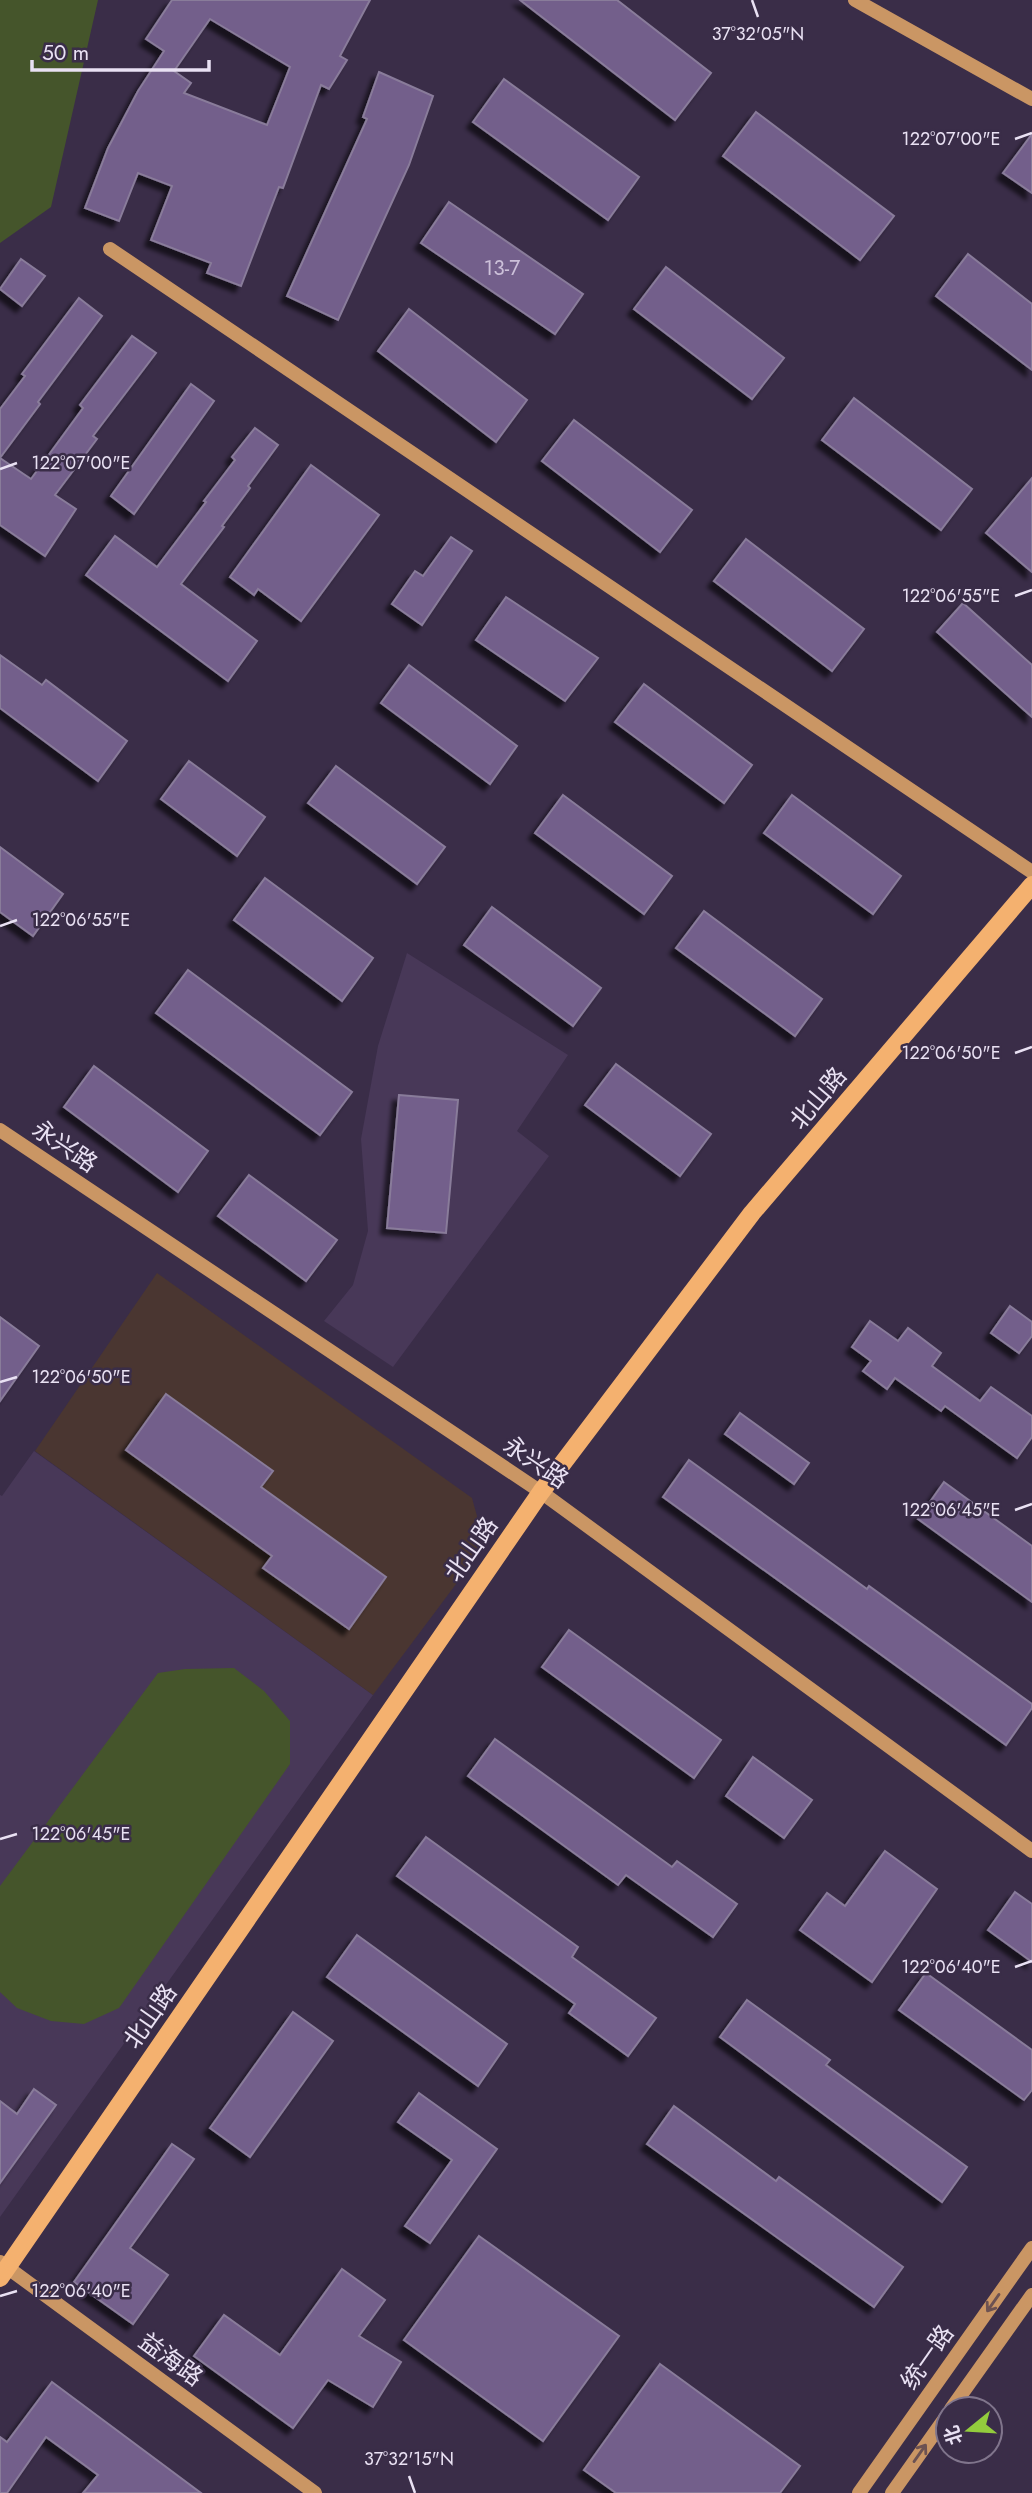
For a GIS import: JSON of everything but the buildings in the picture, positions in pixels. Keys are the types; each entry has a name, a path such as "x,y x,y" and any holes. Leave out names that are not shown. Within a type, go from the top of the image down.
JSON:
{"main road":[{"name":"北山路","path":"3,2269 541,1492 752,1213 1032,885"}],"street":[{"path":"855,0 1032,99"},
{"path":"110,250 1032,872"},
{"name":"永兴路","path":"0,1130 541,1492 1032,1851"},
{"name":"统一路","path":"859,2493 1032,2248"},
{"name":"益海路","path":"3,2269 316,2493"},
{"name":"统一路","path":"961,2395 1032,2295"},
{"name":"统一路","path":"892,2493 934,2434"}],"shaded area":[{"path":"407,953 568,1055 517,1131 549,1156 393,1367 324,1321 353,1285 368,1231 361,1139 378,1046"},
{"path":"157,1273 472,1498 480,1527 480,1552 373,1695 35,1451"},
{"path":"34,1451 373,1695 0,2217 0,1495 2,1496"}],"green space":[{"path":"0,0 98,0 51,207 0,243"},
{"path":"234,1668 264,1691 290,1721 290,1764 119,2008 84,2024 51,2021 17,2008 0,1992 0,1886 158,1673 185,1669"}]}
